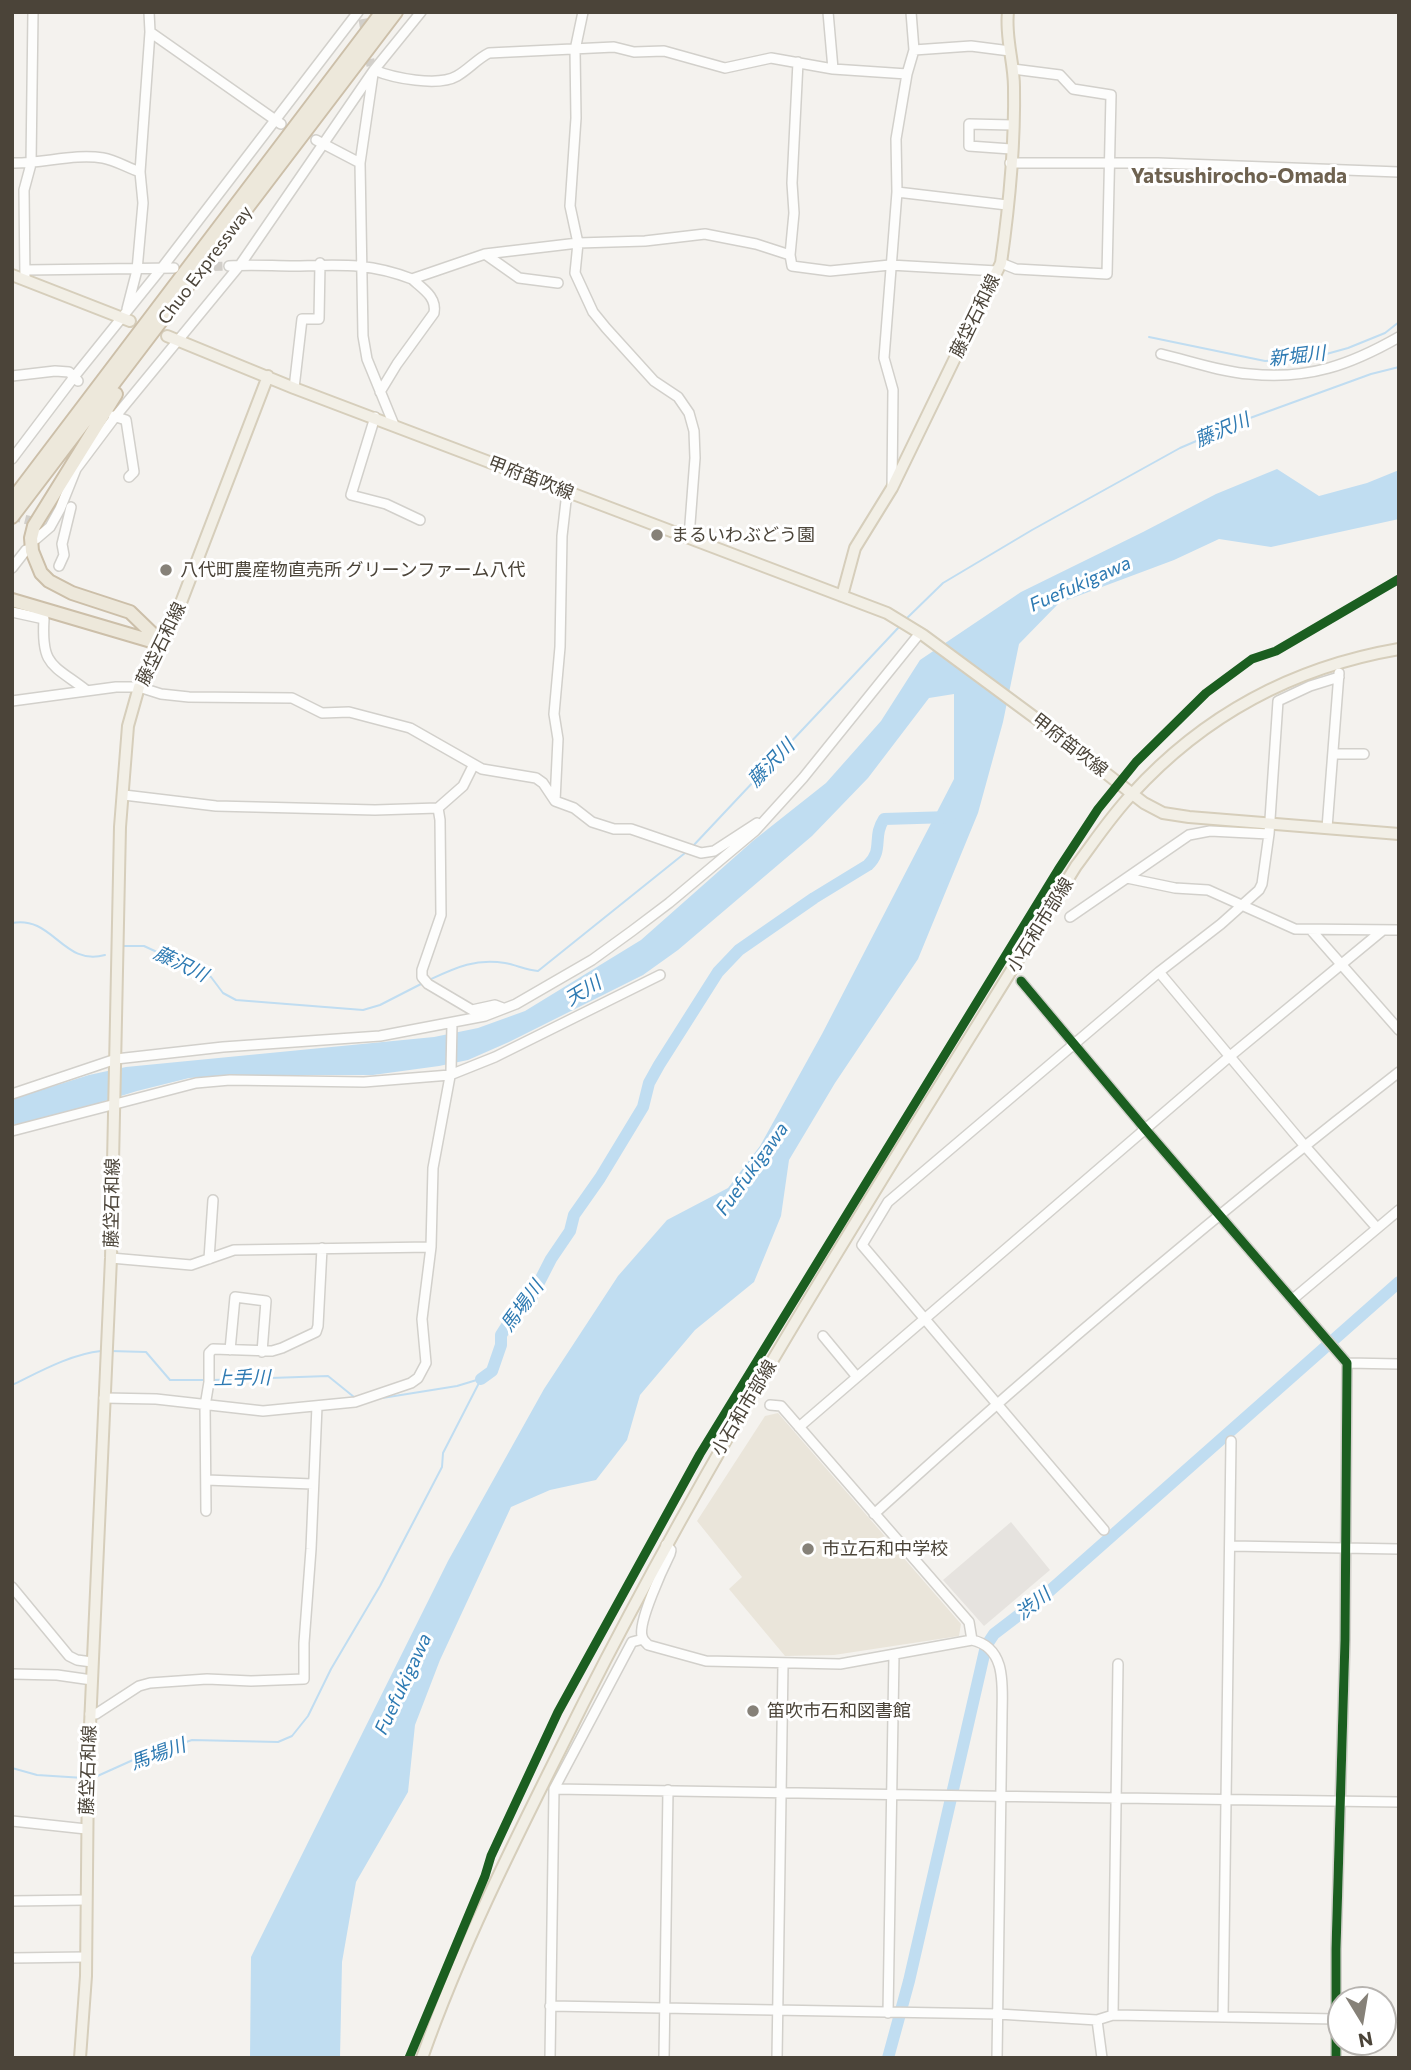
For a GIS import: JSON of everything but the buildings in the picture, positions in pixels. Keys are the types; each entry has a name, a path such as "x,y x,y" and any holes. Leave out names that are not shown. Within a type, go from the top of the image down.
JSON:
{"highway":[{"name":"Chuo Expressway","path":"12,500 382,12"},
{"name":"Chuo Expressway","path":"12,516 396,12"},
{"path":"162,643 130,612 72,593 49,582 35,563 31,538 34,526 61,485 80,448 171,309"},
{"path":"12,493 96,390"},
{"path":"12,600 162,643"}],"main road":[{"name":"藤垈石和線","path":"842,596 855,548 892,488 999,267 1007,205 1012,125 1013,69 1008,12"},
{"path":"12,275 25,275 126,318"},
{"name":"甲府笛吹線","path":"173,338 294,388 895,617 1034,717 1151,807 1171,814 1269,829 1326,828 1399,834"},
{"name":"藤垈石和線","path":"80,2058 86,1957 86,1829 92,1662 111,1258 120,827 128,726 139,687 162,643 200,556 268,376"},
{"name":"小石和市部線","path":"422,2058 467,1942 490,1892 606,1656 666,1545 774,1358 1069,878 1128,791 1228,711 1290,679 1338,662 1399,649"}],"street":[{"path":"33,12 31,164 24,190 25,275 174,268"},
{"path":"126,318 137,270 143,203 140,172 150,32 149,12"},
{"path":"36,539 60,509 76,469 113,416 173,338 240,265 319,141 373,68 421,12"},
{"path":"583,12 575,50 576,118 570,206 578,243 575,273 593,312 626,353 654,382 678,397 689,413 694,431 695,458 689,537"},
{"path":"828,12 833,69"},
{"path":"892,488 893,390 884,358 897,192 896,139 907,74 914,50 911,12"},
{"path":"12,459 126,318 161,269 361,14"},
{"path":"150,32 278,123"},
{"path":"914,50 971,46 1010,51"},
{"path":"373,68 392,77 440,80 456,77 477,59 489,53 614,47 634,52 664,51 725,68 771,58 833,69 907,74"},
{"path":"798,62 792,183 792,266 830,271 890,265 999,267 1107,274 1111,95 1073,89 1060,75 1013,69"},
{"path":"373,68 360,163 363,336 366,359 394,425"},
{"path":"1011,149 969,146 969,124 1012,125"},
{"path":"319,141 360,163"},
{"path":"12,163 103,158 140,172"},
{"path":"1010,163 1110,163 1399,172"},
{"path":"897,192 1007,205"},
{"path":"412,279 485,254 578,243 645,241 705,234 756,244 790,255"},
{"path":"485,254 519,278 558,283"},
{"path":"294,388 302,319 319,319 320,263"},
{"path":"229,266 320,263 363,265 392,271 412,279 431,296 435,305 434,313 380,392"},
{"path":"1161,354 1250,374 1310,373 1356,360 1399,337"},
{"path":"12,376 69,372 76,379"},
{"path":"113,416 126,420 134,461 134,472 129,477"},
{"path":"374,417 351,495 386,504 421,520"},
{"path":"555,800 558,739 554,713 560,647 562,536 567,492"},
{"path":"59,566 64,555 62,544 71,507"},
{"path":"47,525 62,544"},
{"path":"12,568 26,550"},
{"path":"12,612 44,619 43,649 47,658 86,690"},
{"path":"12,1094 116,1061 210,1048 380,1036 452,1027 503,1009 548,986 632,931 713,867 767,817 812,768 919,633"},
{"path":"1326,828 1338,662"},
{"path":"1104,1530 862,1245 888,1202 1159,971 1259,891 1269,829 1278,701 1310,686 1339,677"},
{"path":"12,701 116,687 139,687 161,694 189,697 292,698 323,713 349,712 410,728 452,750 473,766 502,774 536,778 555,800 574,808 592,821 614,829 631,829 708,854 767,817"},
{"path":"1333,754 1364,754"},
{"path":"124,795 216,806 376,810 438,808 463,786 473,766"},
{"path":"438,808 441,915 422,970 425,982 472,1010 495,1005 503,1009"},
{"path":"1070,917 1189,835 1210,831 1269,829"},
{"path":"1127,878 1175,888 1208,890 1296,929 1399,930"},
{"path":"1311,930 1399,1030"},
{"path":"799,1427 1230,1057 1383,930"},
{"path":"1159,971 1304,1146 1377,1228"},
{"path":"12,1131 196,1083 230,1080 364,1082 450,1073 495,1057 660,975"},
{"path":"1021,981 1348,1363 1337,1986"},
{"path":"104,1398 156,1399 263,1410 360,1400 411,1383 418,1378 426,1363 422,1319 431,1247 433,1168 450,1073 452,1027"},
{"path":"874,1514 997,1403 1219,1214 1399,1072"},
{"path":"209,1259 213,1200"},
{"path":"1293,1299 1399,1210"},
{"path":"111,1258 191,1265 234,1250 431,1247"},
{"path":"206,1511 205,1406 210,1350 262,1352 282,1348 316,1332 322,1248"},
{"path":"230,1350 235,1297 266,1301 262,1352"},
{"path":"822,1336 857,1377"},
{"path":"1348,1363 1399,1364"},
{"path":"770,1405 780,1406 799,1427 969,1622 977,1641 992,1650 997,1657 1002,1674 997,2058"},
{"path":"90,1714 96,1714 139,1686 150,1683 207,1678 251,1681 304,1679 317,1406"},
{"path":"1223,2017 1231,1441"},
{"path":"206,1480 313,1484"},
{"path":"666,1545 671,1550 670,1554 641,1629 643,1639 648,1645 706,1661 783,1665 840,1664 977,1641"},
{"path":"1231,1546 1399,1549"},
{"path":"12,1587 69,1656 92,1662"},
{"path":"550,2058 554,1789 632,1642 643,1639"},
{"path":"891,2013 894,1655"},
{"path":"1113,2015 1118,1664"},
{"path":"777,2058 783,1665"},
{"path":"12,1674 92,1679"},
{"path":"554,1789 1399,1802"},
{"path":"664,2058 668,1790"},
{"path":"12,1821 86,1829"},
{"path":"12,1901 85,1900"},
{"path":"12,1958 86,1957"},
{"path":"550,2006 998,2014 1097,2020 1113,2015 1327,2019"},
{"path":"1097,2020 1102,2058"}],"shaded area":[{"name":"市立石和中学校","path":"778,1413 961,1624 959,1636 834,1655 785,1656 729,1589 742,1577 697,1521 765,1416"},
{"path":"1011,1522 1050,1570 984,1626 943,1580"}],"water":[{"path":"1277,469 1319,496 1367,483 1399,470 1399,519 1271,547 1219,539 1174,560 1059,603 1019,644 1003,722 978,813 918,959 835,1083 789,1160 781,1216 754,1282 695,1330 640,1395 627,1440 596,1480 550,1490 511,1507 440,1660 415,1725 408,1792 356,1882 342,1962 340,2058 250,2058 251,1957 448,1561 544,1389 618,1276 667,1220 728,1188 760,1146 822,1034 954,779 954,694 929,698 868,778 812,836 678,950 643,975 468,1060 373,1075 244,1075 189,1078 44,1120 12,1125 12,1099 89,1075 126,1067 434,1037 478,1028 525,1011 641,940 754,840 826,783 881,721 920,660 1021,592 1216,494"}],"waterway":[{"name":"新堀川","path":"1149,337 1265,361 1312,358 1348,348 1385,333 1399,322"},
{"name":"藤沢川","path":"905,620 943,583 1180,448 1250,418 1371,374 1399,367"},
{"name":"藤沢川","path":"692,847 899,627"},
{"name":"馬場川","path":"481,1379 492,1371 501,1345 501,1335 520,1305 531,1298 551,1259 570,1231 574,1215 643,1107 649,1083 659,1065 718,972 739,950 814,898 868,865 876,854 884,819 950,817"},
{"name":"藤沢川","path":"429,980 457,968 484,962 505,963 538,971 685,853"},
{"name":"藤沢川","path":"12,923 38,926 79,954 91,957 105,955"},
{"name":"藤沢川","path":"123,946 144,946 211,977 223,993 236,1000 363,1010 380,1005 421,984"},
{"name":"渋川","path":"888,2058 909,1981 986,1646 994,1634 1045,1595 1399,1282"},
{"name":"上手川","path":"12,1385 67,1360 101,1351"},
{"name":"上手川","path":"110,1351 146,1352 170,1380 204,1380"},
{"name":"上手川","path":"213,1380 328,1376 354,1397"},
{"name":"上手川","path":"376,1399 457,1386 480,1379"},
{"name":"馬場川","path":"93,1778 133,1760 192,1740 278,1742 292,1736 308,1716 331,1669 380,1586 442,1467 443,1453 481,1379"},
{"name":"馬場川","path":"12,1768 37,1775 84,1778"}],"tunnel":[{"path":"363,19 371,66"},
{"path":"200,267 229,266"},
{"path":"12,516 44,524"}],"cycle path":[{"path":"409,2058 491,1856 558,1712 700,1454 1098,809 1136,762 1206,693 1252,659 1276,651 1399,579"},
{"path":"1021,981 1347,1363 1345,1640 1336,1949 1336,2058"}],"place":[{"name":"まるいわぶどう園","path":"657,535"},
{"name":"八代町農産物直売所 グリーンファーム八代","path":"166,570"},
{"name":"市立石和中学校","path":"808,1549"},
{"name":"笛吹市石和図書館","path":"753,1711"}],"district":[{"name":"Yatsushirocho-Omada","path":"1239,176"}],"water label":[{"name":"Fuefukigawa","path":"1080,584"},
{"name":"天川","path":"583,991"},
{"name":"Fuefukigawa","path":"752,1169"},
{"name":"Fuefukigawa","path":"403,1684"}]}
